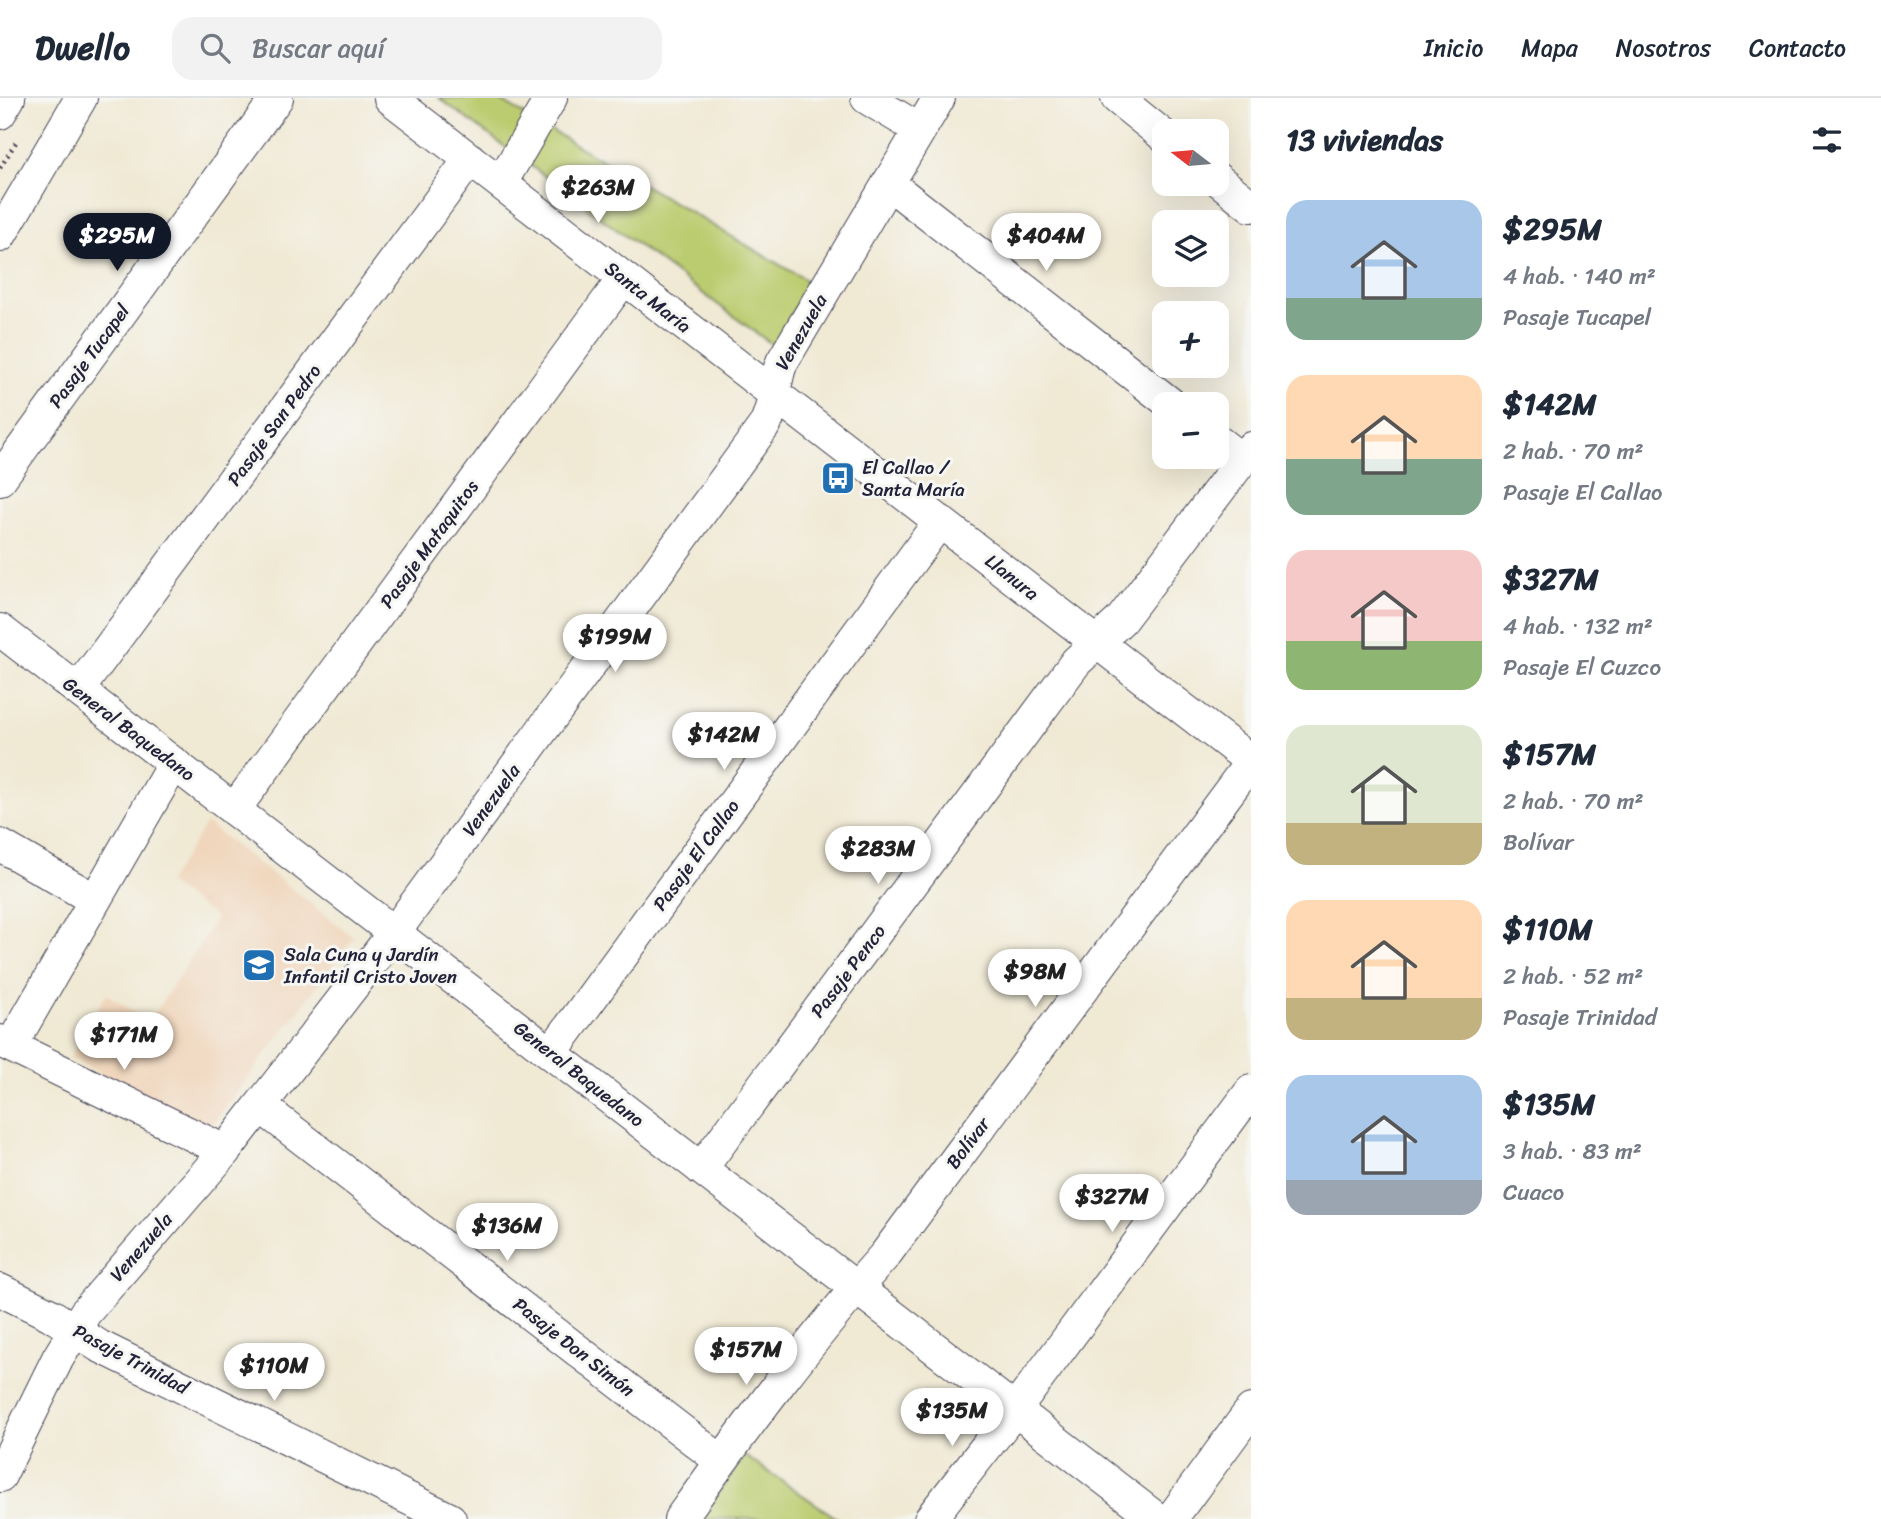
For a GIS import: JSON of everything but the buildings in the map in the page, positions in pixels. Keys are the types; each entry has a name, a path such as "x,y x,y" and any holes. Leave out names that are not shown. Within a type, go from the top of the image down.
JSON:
{"street":[{"path":"0,113 9,98"},
{"path":"0,236 81,98"},
{"name":"Pasaje Tucapel","path":"0,479 277,98"},
{"name":"Santa María","path":"390,98 773,393"},
{"path":"500,183 551,98"},
{"path":"867,98 920,130"},
{"name":"Venezuela","path":"0,1476 73,1329 97,1297 225,1151 394,933 764,426 771,411 774,383 782,362 939,98"},
{"path":"1116,98 1152,126"},
{"name":"Pasaje San Pedro","path":"78,690 470,159"},
{"path":"888,183 1156,392"},
{"path":"1229,188 1251,206"},
{"name":"Pasaje Mataquitos","path":"234,810 624,278"},
{"name":"Llanura","path":"773,393 1251,761"},
{"path":"1229,446 1247,454"},
{"name":"Pasaje Penco","path":"701,1169 1076,662 1121,620 1247,454"},
{"name":"Pasaje El Callao","path":"551,1053 940,521"},
{"name":"General Baquedano","path":"0,630 1157,1519"},
{"name":"Bolívar","path":"680,1519 721,1461 856,1287 885,1255 1251,761"},
{"path":"174,764 95,900 6,1043 225,1151"},
{"path":"0,845 95,900"},
{"path":"930,1519 1015,1410 1251,1091"},
{"name":"Pasaje Don Simón","path":"260,1106 721,1461"},
{"name":"Pasaje Trinidad","path":"0,1290 99,1346 450,1519"},
{"path":"1171,1519 1251,1410"}],"shaded area":[{"name":"Sala Cuna y Jardín Infantil Cristo Joven","path":"206,823 354,937 210,1128 70,1058 106,994 149,1022 217,918 168,883"}],"green space":[{"path":"439,98 496,98 809,282 774,346"},
{"path":"745,1456 838,1519 699,1519"}],"place":[{"name":"El Callao / Santa María","path":"838,478"},
{"name":"Sala Cuna y Jardín Infantil Cristo Joven","path":"259,965"}]}
